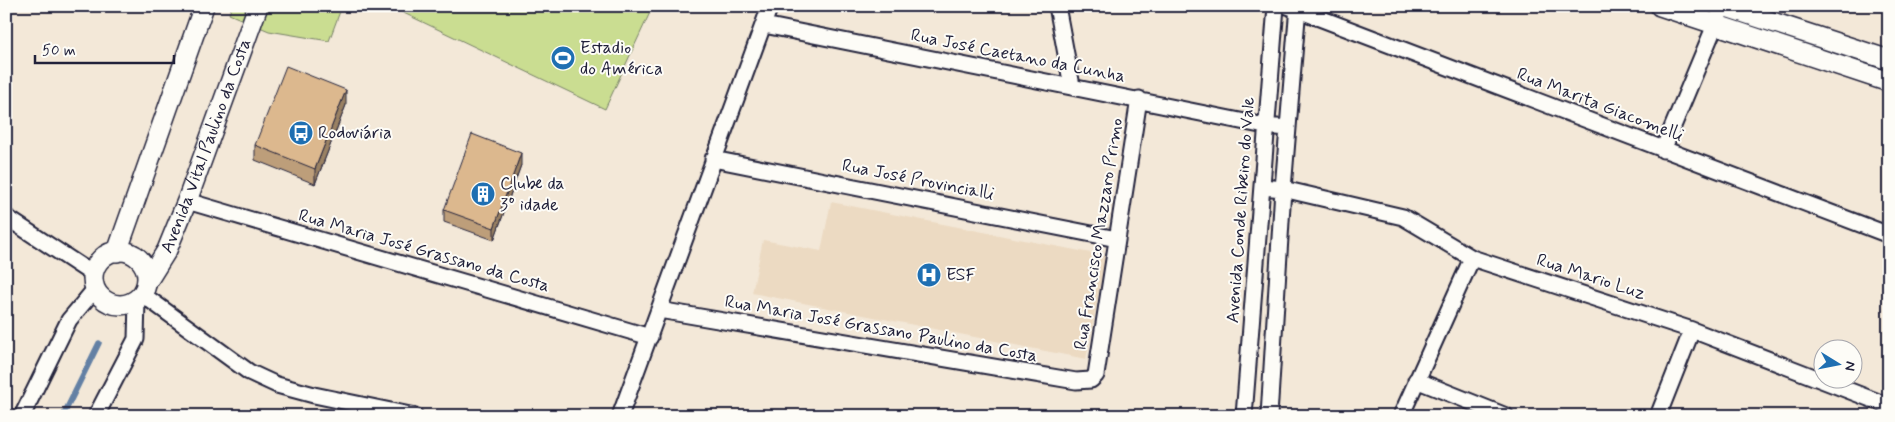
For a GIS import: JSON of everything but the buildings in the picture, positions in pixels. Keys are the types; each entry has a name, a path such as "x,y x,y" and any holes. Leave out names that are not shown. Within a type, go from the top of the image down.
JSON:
{"street":[{"path":"117,252 204,6"},
{"name":"Avenida Vital Paulino da Costa","path":"142,292 167,250 187,201 258,6"},
{"path":"620,416 770,6"},
{"path":"1057,6 1072,86"},
{"name":"Avenida Conde Ribeiro do Vale","path":"1244,416 1263,187 1265,126 1276,6"},
{"path":"1660,6 1889,82"},
{"path":"1663,150 1723,6 1889,60"},
{"path":"1269,416 1295,7"},
{"name":"Rua Marita Giacomelli","path":"1295,7 1663,150 1889,235"},
{"name":"Rua José Caetano da Cunha","path":"764,25 1265,126 1288,128"},
{"name":"Rua Francisco Mazzaro Primo","path":"1096,375 1138,99"},
{"name":"Rua José Provincialli","path":"713,159 1117,239"},
{"name":"Rua Mario Luz","path":"1263,187 1283,189 1403,217 1472,258 1692,330 1889,406"},
{"name":"Rua Maria José Grassano da Costa","path":"187,201 650,337"},
{"path":"6,217 94,282 106,301 114,305 122,305 142,292"},
{"path":"22,416 69,320 94,282 101,259 117,252 126,252 140,261 145,268 136,339 96,416"},
{"path":"1401,416 1472,258"},
{"path":"142,292 249,372 277,385 314,395 415,416"},
{"name":"Rua Maria José Grassano Paulino da Costa","path":"659,310 1076,381 1091,380 1096,375"},
{"path":"1658,416 1692,330"},
{"path":"1416,380 1506,416"}],"shaded area":[{"name":"ESF","path":"831,202 1106,256 1086,359 752,293 763,240 821,251"}],"green space":[{"path":"232,6 342,6 329,41 269,31 229,14"},
{"name":"Estadio do América","path":"389,6 653,6 605,109"}],"waterway":[{"path":"63,416 99,343"}],"place":[{"name":"Estadio do América","path":"563,58"},
{"name":"Rodoviária","path":"301,133"},
{"name":"Clube da 3º idade","path":"483,194"},
{"name":"ESF","path":"929,275"}]}
